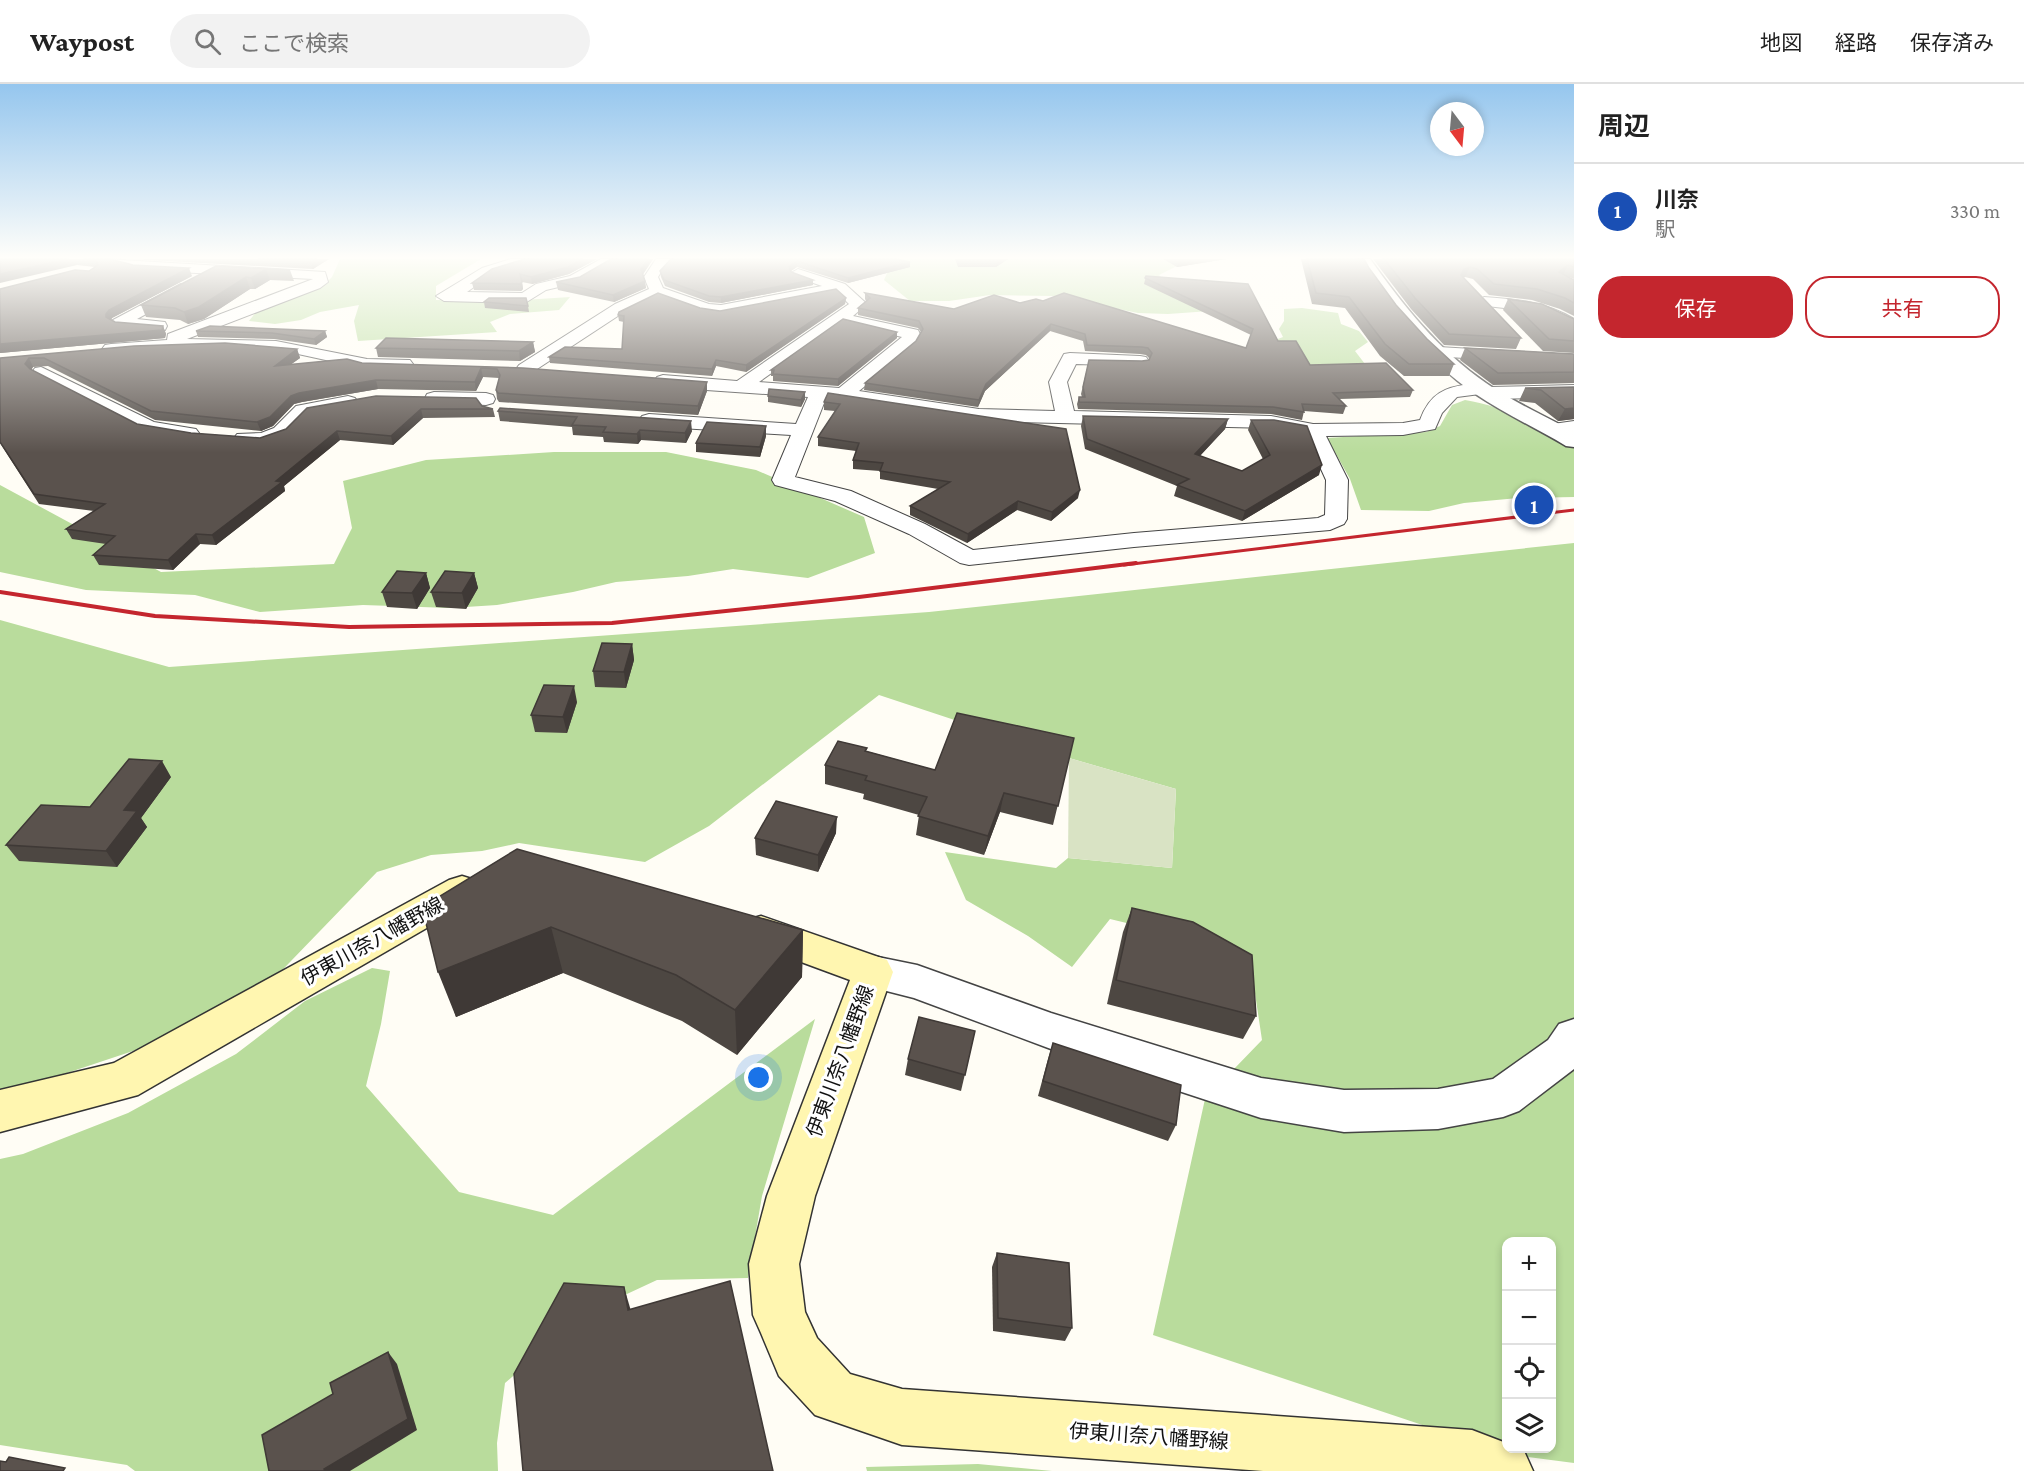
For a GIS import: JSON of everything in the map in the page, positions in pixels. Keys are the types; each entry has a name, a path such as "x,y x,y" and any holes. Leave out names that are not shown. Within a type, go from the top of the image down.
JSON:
{"main road":[{"name":"伊東川奈八幡野線","path":"0,1111 123,1081 480,880 501,877"},
{"name":"伊東川奈八幡野線","path":"719,915 873,972 791,1196 774,1264 779,1315 798,1357 834,1396 902,1418 1472,1458 1504,1471"}],"street":[{"path":"130,324 196,328"},
{"path":"159,345 208,324"},
{"path":"525,369 595,324"},
{"path":"740,387 833,324"},
{"path":"843,394 908,342 912,334 866,324"},
{"path":"1414,324 1439,352 1485,391 1574,441"},
{"path":"1522,342 1537,358"},
{"path":"96,355 132,347 242,344 278,346 364,363 423,365"},
{"path":"1439,352 1574,360"},
{"path":"1066,418 1058,382 1070,358 1140,361"},
{"path":"21,376 39,362 72,365"},
{"path":"39,362 149,427 206,435"},
{"path":"486,399 498,373 525,369 555,372"},
{"path":"646,380 843,394 979,415 1182,418 1271,422 1313,430 1403,429 1428,425 1434,411 1451,392 1574,391"},
{"path":"819,393 783,480 843,496 917,529 969,558 1111,542 1322,525 1336,519 1337,480 1313,430"},
{"path":"414,398 486,399"},
{"path":"229,436 263,439 281,432 303,410 368,399"},
{"path":"486,399 491,409 503,410"},
{"path":"630,418 804,430"},
{"path":"1553,429 1574,427"},
{"path":"873,972 917,982 1051,1030 1261,1098 1344,1111 1438,1109 1503,1098 1563,1053 1574,1037"}],"green space":[{"path":"355,324 491,324 497,332 358,341"},
{"path":"1282,324 1341,324 1359,331 1368,342 1355,351 1365,364 1334,368 1320,367 1251,349 1283,337 1279,329"},
{"path":"1465,400 1508,412 1574,445 1574,497 1518,498 1464,503 1429,511 1361,510 1350,479 1327,438 1426,432 1440,426 1452,405"},
{"path":"554,452 666,452 756,470 864,517 875,553 808,578 733,569 688,576 616,582 497,605 450,608 363,605 260,612 195,595 86,590 0,572 0,485 161,572 334,564 352,528 343,481 426,460"},
{"path":"1574,543 1574,1463 1506,1453 1556,1453 1556,1237 1502,1237 1502,1452 1153,1335 1205,1099 1262,1040 1253,980 1201,941 1110,919 1072,967 1028,936 966,900 945,852 1056,868 1068,858 1172,868 1176,789 1069,758 879,695 709,826 645,862 519,843 482,851 431,855 377,872 262,991 157,1043 19,1089 0,1091 0,620 169,667 929,612"},
{"path":"1069,758 1176,789 1172,868 1068,858"},
{"path":"372,968 390,971 381,1024 366,1086 459,1192 553,1215 815,1019 762,1196 748,1278 657,1280 584,1314 505,1383 497,1443 498,1471 135,1471 127,1465 0,1445 0,1159 23,1154 128,1113 236,1054 305,1001"},
{"path":"978,1464 1052,1471 867,1471 866,1467"}],"building":[{"path":"0,324 136,324 163,326 162,330 0,344"},
{"path":"624,324 808,324 746,365 716,360 712,369 549,357 565,347 622,349"},
{"path":"836,324 863,324 897,332 838,379 773,374 774,370 771,370"},
{"path":"920,324 1166,324 1246,348 1253,329 1242,324 1269,324 1278,341 1296,341 1310,365 1386,363 1413,390 1333,393 1346,406 1302,404 1304,412 1273,407 1079,402 1079,397 1085,397 1083,387 1089,360 1142,361 1149,360 1152,353 1148,348 1142,347 1087,345 1085,334 1051,324 986,384 979,400 865,383 916,341 923,329"},
{"path":"1369,324 1413,324 1454,364 1409,364 1385,344"},
{"path":"1439,324 1507,324 1521,338 1449,334"},
{"path":"1533,324 1574,324 1574,341 1549,339"},
{"path":"210,326 325,331 314,339 272,333 196,331"},
{"path":"386,338 533,342 519,351 376,348"},
{"path":"225,343 297,349 275,366 347,359 362,363 523,368 707,382 698,406 498,393 496,390 500,375 497,369 481,368 475,382 376,380 299,393 291,396 270,417 257,422 151,411 44,358 29,358 25,364 30,369 137,424 191,433 260,438 286,429 307,408 376,396 476,398 482,406 493,409 421,409 391,436 337,431 276,481 282,482 212,535 196,534 168,560 93,555 115,536 66,529 105,504 34,494 0,442 0,358 134,346"},
{"path":"1465,348 1574,354 1574,372 1498,373"},
{"path":"1574,387 1574,408 1565,409 1541,390 1525,388"},
{"path":"769,389 805,392 801,400 768,396"},
{"path":"828,393 1066,429 1080,490 1052,512 1018,501 968,534 910,506 950,482 880,471 883,463 853,460 859,443 818,437 840,404 824,402"},
{"path":"500,408 691,421 685,433 640,430 637,434 603,432 606,427 572,425 577,417 498,411"},
{"path":"1083,416 1228,419 1195,454 1242,471 1270,455 1251,420 1274,420 1307,426 1322,465 1245,511 1177,485 1189,479 1087,439"},
{"path":"707,422 766,426 760,447 696,443"},
{"path":"397,571 426,573 412,593 382,592"},
{"path":"445,571 474,573 462,593 431,592"},
{"path":"602,643 632,644 624,672 593,671"},
{"path":"544,685 574,686 563,717 531,715"},
{"path":"957,713 1074,738 1058,806 1004,793 988,836 918,816 927,797 865,780 867,776 825,765 838,741 867,748 865,751 935,770"},
{"path":"129,759 162,761 124,810 137,811 106,851 6,845 41,805 90,807"},
{"path":"776,801 837,817 818,855 755,838"},
{"path":"517,849 803,930 735,1010 676,975 551,927 438,972 422,907"},
{"path":"1132,908 1193,922 1252,955 1256,1016 1116,980"},
{"path":"919,1017 975,1031 965,1075 908,1059"},
{"path":"1053,1043 1181,1085 1176,1125 1043,1081"},
{"path":"997,1253 1069,1263 1072,1328 998,1318"},
{"path":"730,1281 773,1471 523,1471 514,1374 564,1283 624,1287 628,1310"},
{"path":"388,1352 408,1419 324,1469 325,1471 269,1471 262,1435 333,1394 330,1383"},
{"path":"9,1457 65,1468 63,1471 0,1471 0,1461 6,1462"}],"railway":[{"path":"1124,565 1574,510"},
{"path":"0,592 155,616 349,627 612,623 859,597 1136,563"}],"place":[{"name":"川奈","path":"1534,505"}]}
